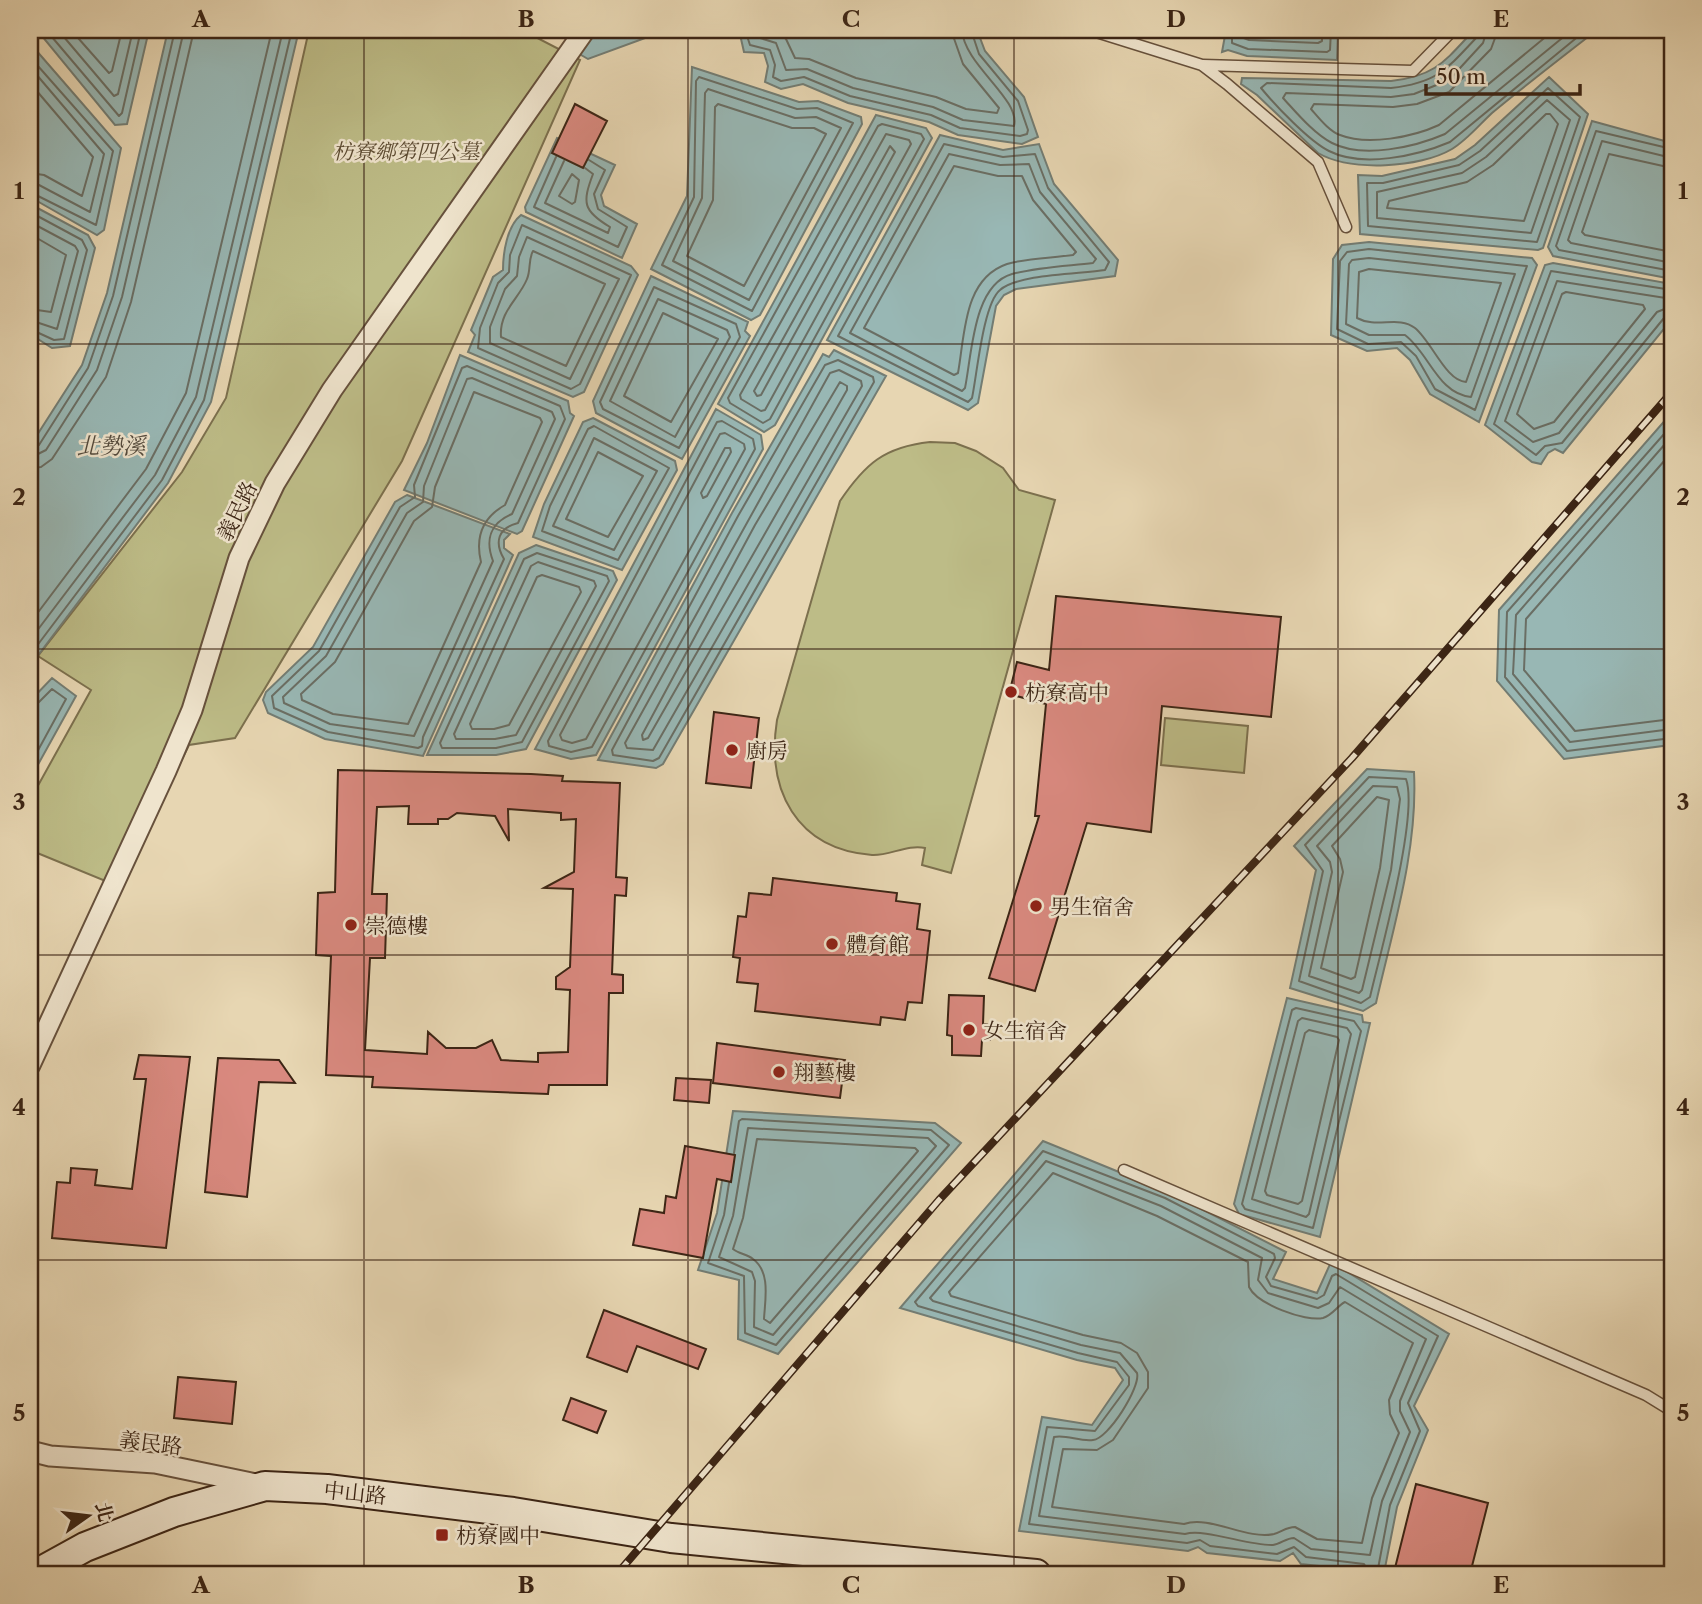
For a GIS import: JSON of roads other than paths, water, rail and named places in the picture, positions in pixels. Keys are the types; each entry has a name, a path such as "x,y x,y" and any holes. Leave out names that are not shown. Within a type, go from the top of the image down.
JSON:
{"street":[{"name":"義民路","path":"30,1065 192,710 239,558 275,483 332,390 585,30"},
{"name":"義民路","path":"30,1451 50,1456 155,1463 265,1486"},
{"name":"中山路","path":"44,1569 85,1547 174,1512 265,1486 327,1489 513,1512 671,1538 1036,1574"}],"lane":[{"path":"1090,30 1202,65 1413,71 1453,30"},
{"path":"1202,65 1318,162 1346,227"},
{"path":"1124,1170 1633,1390 1672,1411"}],"water":[{"path":"32,30 149,30 127,124 115,125 42,36"},
{"name":"北勢溪","path":"168,30 299,30 211,402 168,483 30,666 30,446 82,365 107,293"},
{"path":"552,30 667,30 588,59 576,52 586,39"},
{"path":"739,30 977,30 985,51 1024,97 1038,137 1022,144 958,135 929,122 848,103 803,84 781,89 765,82 768,66 764,53 744,52"},
{"path":"1226,30 1338,30 1337,60 1247,56 1228,50 1222,52"},
{"path":"1474,30 1597,30 1492,113 1458,145 1438,155 1404,164 1348,163 1318,153 1257,95 1241,84 1242,78 1406,79 1438,65"},
{"path":"35,49 121,148 104,230 97,235 30,197 30,51"},
{"path":"692,67 799,102 818,101 861,117 862,124 760,315 751,320 651,269 687,196"},
{"path":"1549,77 1588,114 1543,248 1538,250 1360,234 1358,175 1382,176 1455,159 1475,145"},
{"path":"876,115 926,128 932,138 775,425 764,432 718,404"},
{"path":"1592,121 1672,143 1672,279 1553,256 1548,247"},
{"path":"940,135 1003,150 1039,144 1054,184 1118,260 1115,276 1016,289 1004,295 996,306 978,403 968,410 827,340"},
{"path":"557,138 615,165 601,195 604,206 637,224 622,258 526,212 525,207"},
{"path":"30,204 88,235 95,248 70,346 52,348 30,334"},
{"path":"521,215 631,266 638,275 584,392 573,397 468,352 475,335 471,330 493,277 503,270 509,233"},
{"path":"1369,242 1532,258 1537,265 1479,422 1430,394 1410,360 1397,348 1367,351 1331,335 1333,259 1342,245"},
{"path":"1553,263 1672,284 1672,319 1563,453 1555,449 1548,453 1541,464 1532,462 1485,425 1545,265"},
{"path":"651,276 748,322 745,331 750,336 682,459 596,413 593,401"},
{"path":"834,350 886,376 663,764 656,768 598,760 732,513 823,354 829,357"},
{"path":"460,355 568,401 570,413 574,416 522,531 517,534 404,490 427,443"},
{"path":"716,409 761,435 763,449 596,755 571,759 535,749"},
{"path":"1668,417 1672,421 1670,745 1564,759 1497,681 1499,610"},
{"path":"593,418 675,461 677,470 622,570 533,537 544,504 583,422"},
{"path":"407,495 510,534 504,540 504,548 513,555 423,756 325,739 268,713 263,700 266,692 313,647 395,502"},
{"path":"536,545 613,571 617,580 526,749 496,755 427,755 519,553"},
{"path":"52,678 76,696 30,779 30,701"},
{"path":"1367,769 1414,772 1414,801 1403,889 1376,1003 1363,1011 1290,988 1316,870 1294,846"},
{"path":"1287,998 1362,1015 1363,1022 1370,1023 1320,1237 1239,1214 1234,1204"},
{"path":"733,1111 935,1123 961,1143 778,1354 738,1339 739,1280 698,1270 717,1213"},
{"path":"1043,1141 1168,1192 1286,1252 1273,1279 1317,1293 1331,1262 1449,1334 1414,1406 1428,1430 1397,1507 1384,1573 1301,1564 1293,1553 1280,1561 1207,1553 1198,1547 1188,1551 1019,1531 1042,1417 1092,1425 1123,1380 1115,1368 1077,1360 900,1308"}],"railway":[{"path":"617,1574 939,1200 1352,758 1672,392"}],"place":[{"name":"枋寮高中","path":"1011,692"},
{"name":"廚房","path":"732,750"},
{"name":"男生宿舍","path":"1036,906"},
{"name":"崇德樓","path":"351,925"},
{"name":"體育館","path":"832,944"},
{"name":"女生宿舍","path":"969,1030"},
{"name":"翔藝樓","path":"779,1072"},
{"name":"枋寮國中","path":"442,1535"}],"park label":[{"name":"枋寮鄉第四公墓","path":"406,151"}]}
